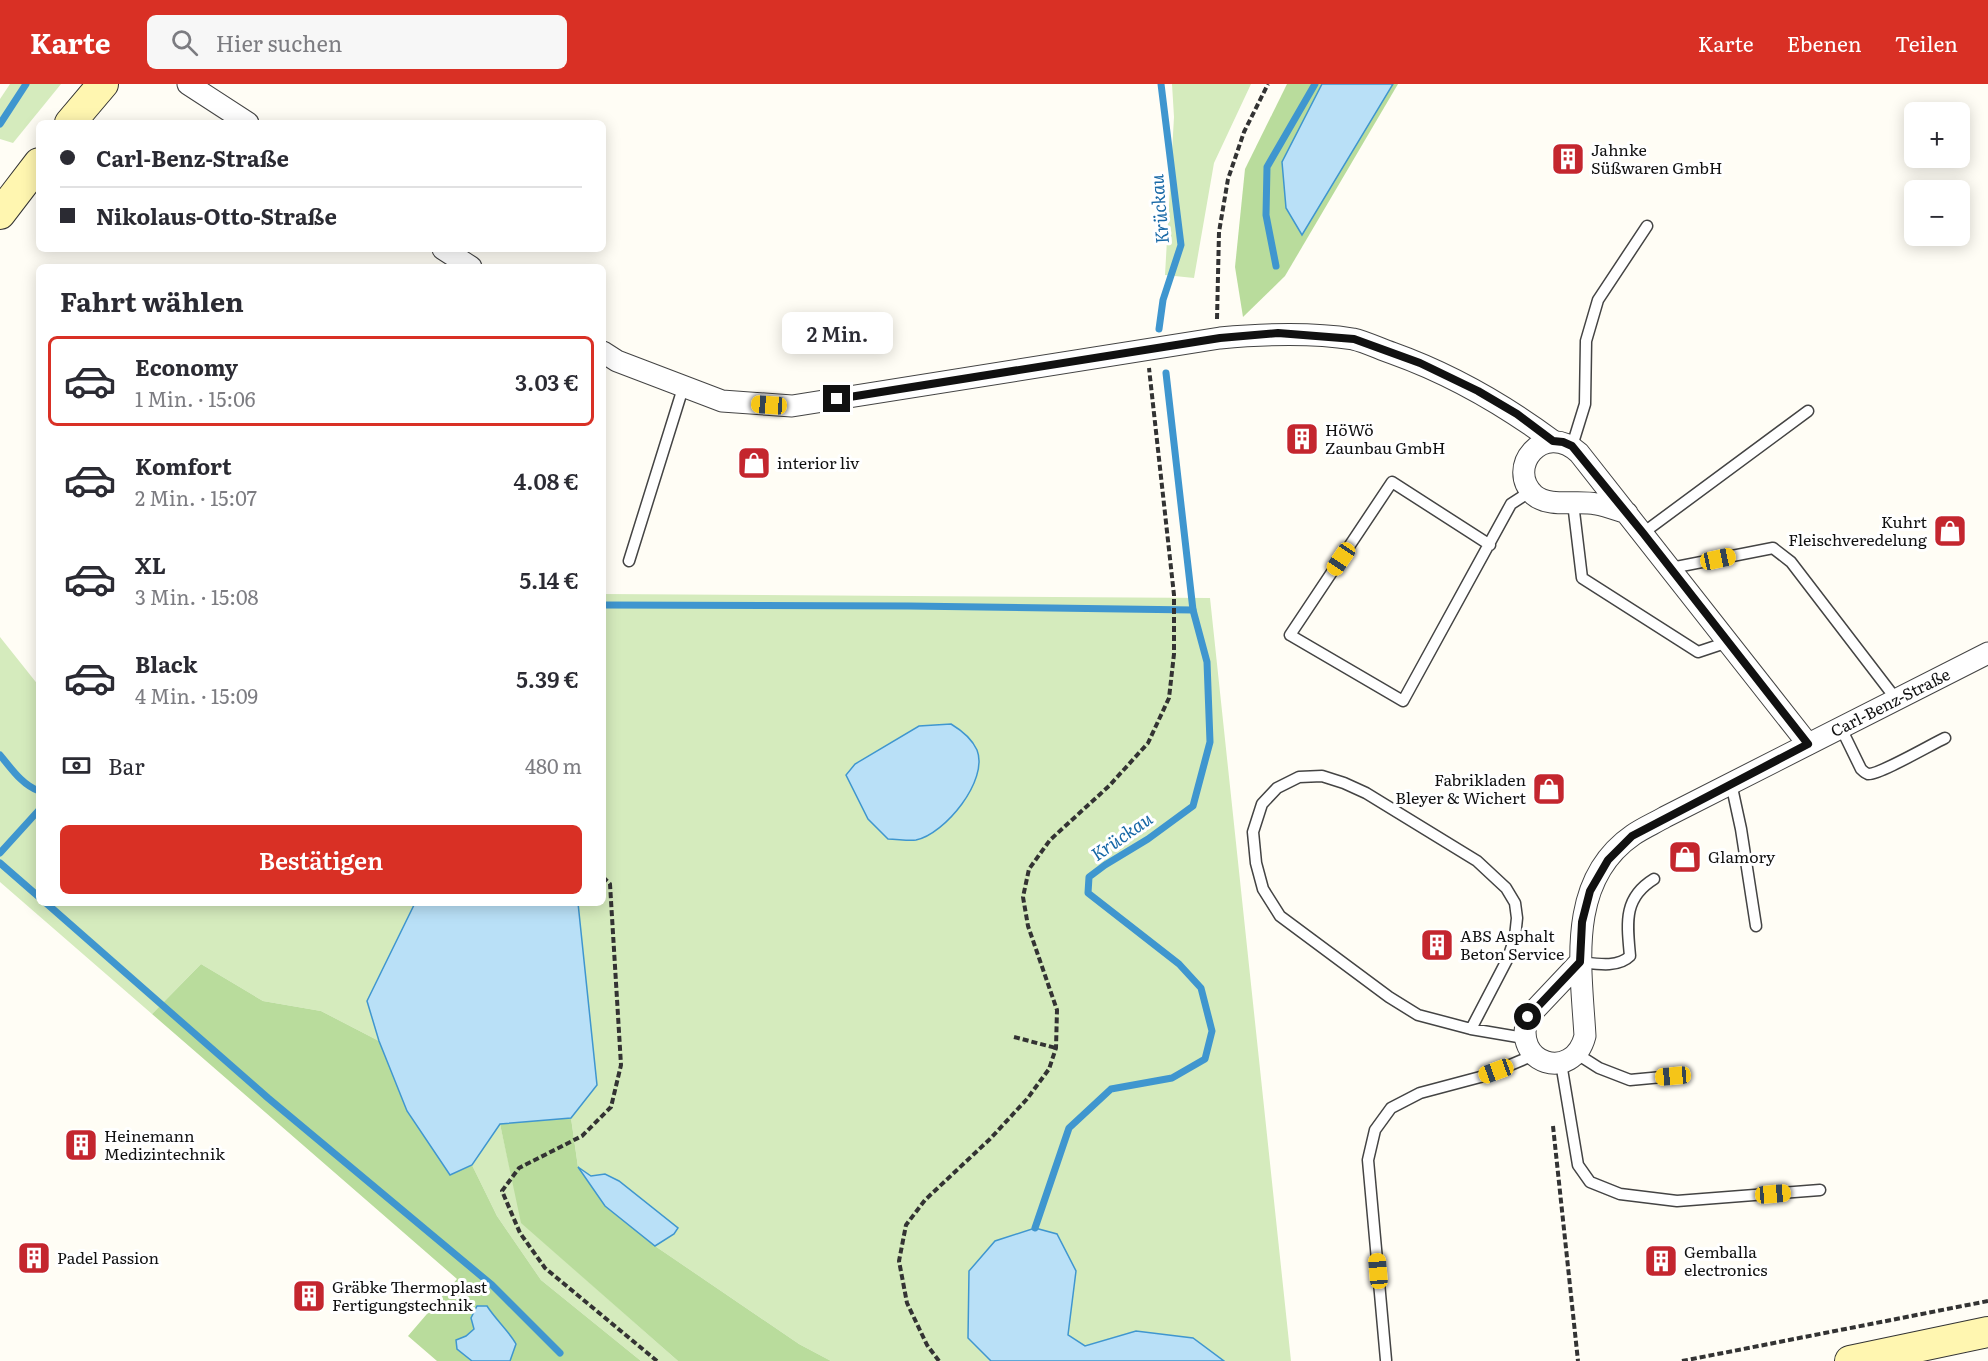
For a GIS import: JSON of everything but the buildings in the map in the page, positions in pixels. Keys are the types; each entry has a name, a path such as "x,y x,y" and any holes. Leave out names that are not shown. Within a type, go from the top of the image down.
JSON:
{"main road":[{"path":"73,120 103,84"},
{"path":"0,214 36,167"},
{"path":"1850,1361 1988,1332"}],"street":[{"path":"188,84 243,120"},
{"path":"448,252 466,264"},
{"path":"606,354 617,361 683,388 722,401 792,406 1220,338 1278,333 1354,339 1420,363 1478,391 1562,444 1627,513 1808,744"},
{"path":"1562,444 1543,444 1534,449 1528,457 1524,466 1524,477 1531,491 1542,500 1596,504 1627,513"},
{"name":"Carl-Benz-Straße","path":"1569,1058 1583,1046 1586,1036 1580,962 1582,922 1590,891 1608,860 1632,836 1731,783 1988,653"},
{"path":"1569,1058 1551,1064 1542,1061 1529,1046 1525,1027 1528,1017 1580,962"}],"lane":[{"path":"1562,444 1585,404 1586,341 1598,300 1647,226"},
{"path":"629,561 683,388"},
{"path":"1643,533 1808,411"},
{"path":"1490,544 1392,482 1290,635 1403,701 1490,544 1511,504 1531,491"},
{"path":"1573,503 1582,578 1698,652 1728,642"},
{"path":"1671,568 1773,548 1791,562 1896,699"},
{"path":"1840,728 1861,769 1870,774 1945,738"},
{"path":"1471,1029 1508,958 1515,937 1517,918 1515,903 1506,888 1477,861 1366,792 1323,776 1299,777 1277,788 1262,804 1253,832 1256,863 1263,890 1280,916 1389,997 1418,1015 1529,1046"},
{"path":"1731,783 1741,829 1756,926"},
{"path":"1580,962 1604,964 1624,962 1630,956 1628,933 1630,908 1643,886 1654,879"},
{"path":"1386,1360 1368,1160 1374,1130 1391,1108 1420,1093 1484,1076 1529,1046"},
{"path":"1673,1076 1630,1080 1569,1058 1578,1165 1590,1182 1620,1194 1677,1202 1820,1190"}],"path":[{"path":"1220,338 1216,313 1219,232 1228,179 1244,132 1268,84"},
{"path":"939,1361 927,1345 907,1303 899,1261 906,1225 925,1200 990,1139 1028,1099 1049,1069 1056,1048 1057,1010 1028,926 1023,897 1029,869 1050,840 1109,786 1148,743 1169,698 1174,654 1174,595 1147,349"},
{"path":"606,880 610,884 621,1065 611,1107 582,1136 519,1168 502,1191 520,1233 545,1268 657,1361"},
{"path":"1014,1037 1056,1048"},
{"path":"1552,1119 1578,1361"},
{"path":"1682,1361 1988,1301"}],"green space":[{"path":"10,84 61,84 13,143 0,139 0,99"},
{"path":"1172,84 1251,84 1214,163 1194,278 1165,275 1174,117"},
{"path":"1287,84 1398,84 1285,276 1243,317 1235,267 1245,169"},
{"path":"606,594 1210,598 1291,1361 1224,1361 1193,1338 1136,1331 1085,1346 1068,1335 1076,1271 968,1338 991,1361 831,1361 799,1344 655,1246 605,1206 578,1167 571,1118 592,1091 578,906 606,906"},
{"path":"0,637 36,682 36,906 414,906 367,1001 379,1041 321,1011 263,1001 201,964 152,1014 0,882"},
{"path":"201,964 263,1001 321,1011 379,1041 407,1111 450,1175 472,1165 497,1216 541,1280 641,1361 510,1361 516,1344 487,1306 471,1318 474,1329 457,1349 472,1361 437,1361 408,1336 457,1279 152,1014"},
{"path":"571,1118 578,1167 605,1206 655,1246 799,1344 831,1361 678,1361 521,1223 500,1124"},
{"path":"500,1124 522,1223 678,1361 641,1361 541,1280 497,1216 472,1165"}],"water":[{"path":"1322,84 1393,84 1302,235 1286,208 1282,162"},
{"path":"951,724 966,735 977,750 979,762 977,776 971,790 951,817 927,836 916,840 888,839 868,819 846,775 855,764 919,726"},
{"path":"414,906 578,906 597,1085 571,1118 500,1124 472,1165 450,1175 407,1111 379,1041 367,1001"},
{"path":"578,1167 591,1176 605,1174 619,1181 678,1228 674,1234 655,1246 605,1206"},
{"path":"1035,1228 1057,1234 1076,1271 1068,1335 1085,1346 1136,1331 1193,1338 1224,1361 991,1361 968,1338 969,1271 995,1241"},
{"path":"477,1306 487,1306 516,1344 510,1361 472,1361 457,1349 456,1340 466,1336 474,1329 471,1318"}],"waterway":[{"path":"0,124 26,84"},
{"name":"Krückau","path":"1159,329 1163,300 1181,245 1161,84"},
{"path":"1276,266 1266,215 1267,167 1315,84"},
{"name":"Krückau","path":"1035,1228 1069,1128 1111,1089 1172,1078 1205,1059 1212,1031 1201,988 1179,964 1088,893 1089,877 1148,839 1193,806 1210,742 1207,662 1193,610 1166,373"},
{"path":"606,605 1193,610"},
{"path":"0,755 22,780 36,790"},
{"path":"0,853 36,813"},
{"path":"0,863 36,894"},
{"path":"49,906 268,1098 492,1285 560,1353"}],"place":[{"name":"Jahnke Süßwaren GmbH","path":"1568,159"},
{"name":"HöWö Zaunbau GmbH","path":"1302,439"},
{"name":"interior liv","path":"754,463"},
{"name":"Kuhrt Fleischveredelung","path":"1950,531"},
{"name":"Fabrikladen Bleyer & Wichert","path":"1549,789"},
{"name":"Glamory","path":"1685,857"},
{"name":"ABS Asphalt Beton Service","path":"1437,945"},
{"name":"Heinemann Medizintechnik","path":"81,1145"},
{"name":"Padel Passion","path":"34,1258"},
{"name":"Gemballa electronics","path":"1661,1261"},
{"name":"Gräbke Thermoplast Fertigungstechnik","path":"309,1296"}],"route":[{"path":"837,399 1220,338 1278,333 1354,339 1420,363 1478,391 1517,414 1553,441 1572,446 1808,744 1632,836 1608,860 1590,891 1582,922 1580,962 1528,1017"}]}
